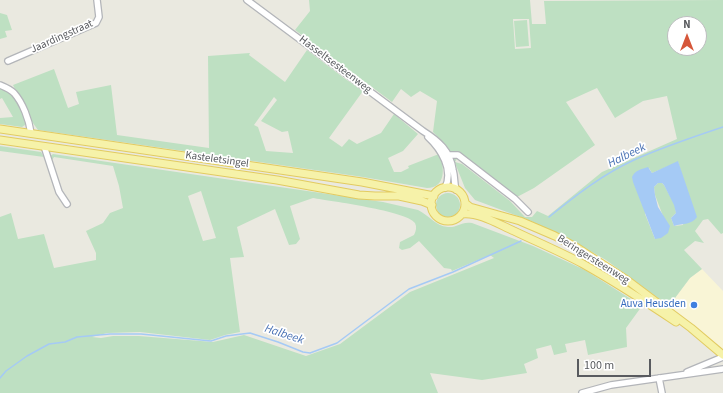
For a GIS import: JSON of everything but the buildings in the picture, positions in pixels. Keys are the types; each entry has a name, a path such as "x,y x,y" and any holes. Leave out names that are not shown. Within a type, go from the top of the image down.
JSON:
{"main road":[{"name":"Kasteletsingel","path":"0,129 362,182 434,196"},
{"name":"Kasteletsingel","path":"0,140 277,180 359,194 399,196 422,201 432,205"},
{"path":"456,190 445,188 434,196 432,205 435,214 443,220 454,220 462,214 465,203 470,207 495,218"},
{"name":"Hasseltsesteenweg","path":"456,190 461,193 465,203"},
{"path":"462,214 473,214 495,218"},
{"name":"Beringersteenweg","path":"495,218 582,264 643,300 689,331 700,336"},
{"name":"Beringersteenweg","path":"495,218 530,225 576,248 627,280 691,328 723,356"}],"street":[{"name":"Jaardingstraat","path":"8,61 96,23 99,17 97,0"},
{"name":"Hasseltsesteenweg","path":"247,0 423,131 436,139 448,155 454,172 454,183 456,190"},
{"path":"0,85 13,92 17,98 27,117 31,133"},
{"name":"Hasseltsesteenweg","path":"423,131 440,150 444,158 448,177 445,188"},
{"path":"44,146 59,192 67,204"},
{"path":"448,155 458,155 515,198 528,212"},
{"path":"679,375 723,356"},
{"path":"582,393 611,385 723,368"},
{"path":"659,378 662,393"}],"shaded area":[{"path":"702,269 723,291 723,350 669,306 690,278"}],"green space":[{"path":"309,0 530,0 532,24 546,24 544,1 723,0 723,233 721,234 708,219 703,220 695,231 704,243 695,241 684,250 702,269 690,278 669,306 606,260 576,243 531,221 475,200 465,188 451,153 446,145 433,132 437,101 420,91 411,97 401,89 392,102 295,30 310,11","holes":["513,19 529,19 531,48 515,49","597,88 615,118 643,101 667,96 677,139 602,172 548,216 537,211 532,217 525,217 510,201 462,164 455,162 458,157 517,197 534,188 595,145 566,102","678,162 686,188 683,225 674,226 671,218 676,213 675,205 664,185 662,183 658,183 654,187 655,195 663,216 655,239 645,214 649,168 652,173"]},
{"path":"0,13 7,15 12,30 5,31 7,37 0,39"},
{"path":"527,20 529,46 516,47 514,21"},
{"path":"307,50 363,91 329,138 342,147 349,139 357,144 381,133 394,114 418,134 403,151 388,158 394,172 401,172 409,168 408,166 439,154 443,170 441,181 438,185 427,188 363,177 38,130 30,119 13,85 54,69 68,108 79,104 76,92 111,85 117,135 209,148 208,56 250,53 249,55 285,82","holes":["274,97 277,100 261,121 282,132 288,131 293,153 266,151 258,127 254,125"]},
{"path":"0,83 8,86 25,118 25,125 22,127 0,124 0,118 13,117 2,98 0,99"},
{"path":"0,146 41,152 44,157 0,151"},
{"path":"53,154 383,202 418,210 439,225 448,227 472,223 533,246 585,270 642,306 626,328 627,347 588,355 585,340 565,344 567,352 554,355 551,345 536,349 538,358 524,364 527,373 482,380 430,373 438,393 0,393 0,217 11,213 18,239 44,234 54,268 96,260 96,253 86,231 103,223 110,213 123,208 119,186 113,166 54,157 52,160 53,165 51,165 49,157","holes":["201,191 216,238 203,241 188,196","313,198 398,214 409,219 415,223 416,228 414,235 400,242 399,248 402,250 410,248 419,241 444,268 451,269 452,271 490,255 494,258 410,292 340,344 306,356 244,335 213,342 139,336 92,337 107,333 140,332 210,340 240,332 230,258 244,257 237,227 275,209 289,245 296,244 300,239 290,206"]},
{"path":"448,193 457,196 460,205 457,214 448,217 439,214 436,205 439,196"}],"water":[{"path":"678,161 697,217 690,223 674,226 671,218 676,213 674,205 664,185 662,183 658,183 654,187 658,207 670,226 668,233 661,238 655,239 632,177 641,169 648,167 652,173"}],"waterway":[{"name":"Halbeek","path":"549,217 569,201 611,172 667,146 723,127"},
{"name":"Halbeek","path":"0,378 6,371 27,356 49,344 65,342 77,337 110,334 141,334 211,341 226,336 250,333 303,352 310,353 337,343 409,289 453,272 521,241"}],"place":[{"name":"Auva Heusden","path":"694,305"}]}
